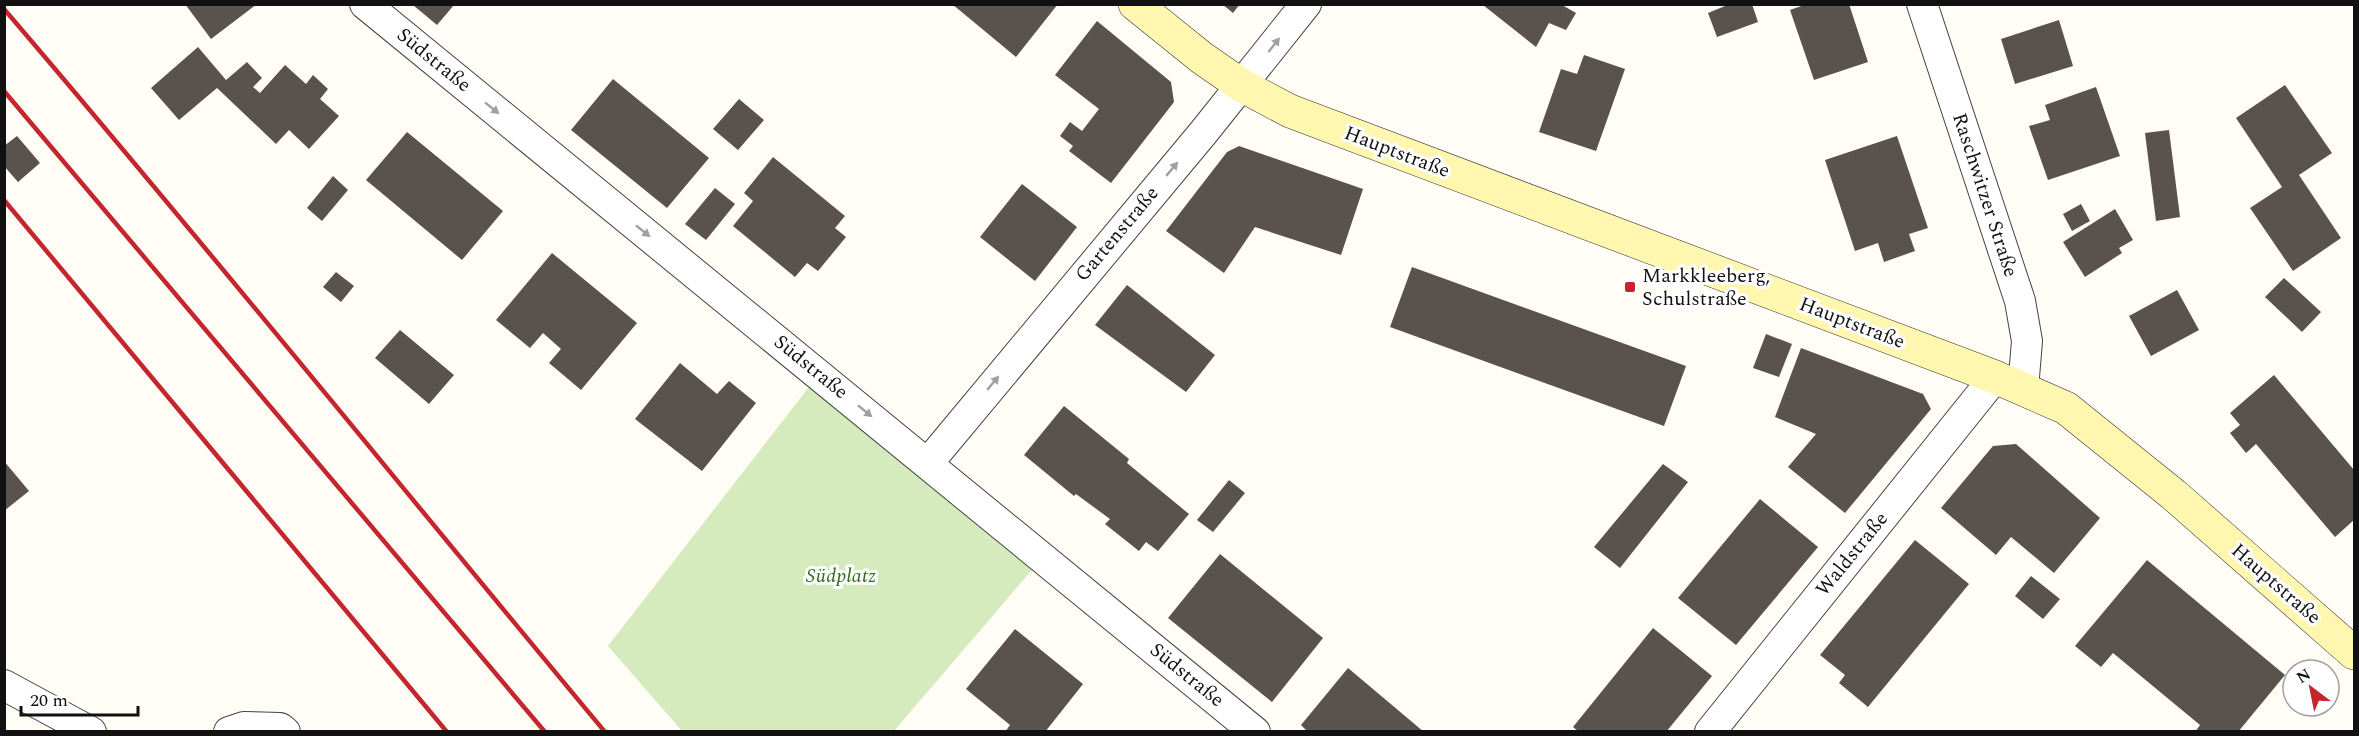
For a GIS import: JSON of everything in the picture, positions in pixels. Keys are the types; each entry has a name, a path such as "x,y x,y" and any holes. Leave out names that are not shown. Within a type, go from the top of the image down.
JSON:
{"main road":[{"name":"Hauptstraße","path":"1135,4 1202,58 1241,85 1290,111 2009,383 2066,408 2174,495 2355,653"}],"street":[{"name":"Südstraße","path":"365,4 1255,732"},
{"name":"Gartenstraße","path":"928,463 1306,4"},
{"name":"Raschwitzer Straße","path":"1922,4 2020,301 2026,341 2009,383"},
{"name":"Waldstraße","path":"1710,732 2009,383"},
{"path":"4,686 90,732"},
{"path":"229,732 244,728 280,728 285,732"}],"green space":[{"name":"Südplatz","path":"819,374 1043,557 894,731 682,731 608,646"}],"building":[{"path":"185,4 257,4 211,39"},
{"path":"952,4 1058,4 1016,57"},
{"path":"1222,4 1240,4 1233,13"},
{"path":"1730,4 1752,4 1758,22 1717,37 1708,13"},
{"path":"1807,4 1849,4 1868,62 1814,80 1790,10"},
{"path":"413,5 454,5 437,25"},
{"path":"1483,5 1562,5 1576,13 1566,30 1549,23 1536,47"},
{"path":"2059,20 2073,66 2015,84 2001,39"},
{"path":"1097,21 1171,82 1174,102 1111,183 1069,151 1073,146 1060,136 1070,122 1082,131 1099,109 1055,75"},
{"path":"198,47 226,80 247,62 262,78 253,87 260,93 285,65 306,84 313,75 328,89 320,99 339,116 309,149 289,130 276,144 217,88 179,120 151,88"},
{"path":"1584,55 1625,69 1596,151 1539,132 1561,69 1577,74"},
{"path":"613,79 709,158 667,208 571,130"},
{"path":"2285,85 2332,153 2299,175 2341,238 2293,271 2250,208 2282,187 2236,118"},
{"path":"2096,87 2120,156 2048,180 2029,126 2050,120 2045,105"},
{"path":"739,99 764,120 738,150 713,129"},
{"path":"2169,130 2180,217 2156,221 2145,133"},
{"path":"407,132 503,211 462,260 366,180"},
{"path":"17,136 40,163 18,182 4,166 4,146"},
{"path":"1897,136 1928,228 1909,234 1915,251 1884,262 1878,243 1855,251 1825,160"},
{"path":"1239,146 1363,189 1341,255 1255,227 1224,273 1166,231 1227,152"},
{"path":"773,157 845,216 835,228 846,237 818,271 807,263 795,277 733,226 753,201 744,193"},
{"path":"333,176 348,190 322,221 307,208"},
{"path":"1022,184 1077,227 1035,281 980,237"},
{"path":"715,188 735,204 706,240 685,224"},
{"path":"2081,204 2090,221 2072,231 2063,214"},
{"path":"2115,209 2133,240 2119,248 2122,253 2085,277 2063,242"},
{"path":"552,253 637,323 581,390 549,363 561,349 543,333 530,348 496,320"},
{"path":"1412,267 1686,366 1664,426 1390,327"},
{"path":"336,272 354,286 341,302 323,287"},
{"path":"2284,278 2321,312 2302,332 2265,297"},
{"path":"1127,285 1215,355 1186,392 1095,325"},
{"path":"2177,290 2199,330 2151,356 2129,316"},
{"path":"400,330 454,375 429,404 375,358"},
{"path":"1766,334 1792,344 1779,377 1753,368"},
{"path":"1801,348 1923,394 1931,409 1845,513 1788,467 1816,434 1775,417"},
{"path":"680,363 717,394 729,381 756,403 702,471 635,419"},
{"path":"2274,375 2354,470 2354,520 2335,537 2256,444 2246,453 2230,433 2240,425 2230,413"},
{"path":"1064,406 1129,459 1127,463 1189,514 1158,551 1146,542 1139,551 1105,524 1110,519 1076,494 1074,496 1024,455"},
{"path":"2016,444 2100,518 2054,573 2011,537 1996,555 1941,508 1993,446"},
{"path":"4,461 29,491 4,511"},
{"path":"1663,464 1688,482 1620,568 1594,547"},
{"path":"1229,480 1245,493 1213,532 1197,520"},
{"path":"1760,499 1818,547 1736,645 1678,598"},
{"path":"1915,540 1969,584 1868,707 1839,683 1845,675 1820,655"},
{"path":"1220,554 1323,638 1272,702 1168,618"},
{"path":"2147,560 2281,672 2281,680 2238,732 2195,732 2200,725 2113,653 2101,667 2075,646"},
{"path":"2031,576 2060,599 2043,619 2015,596"},
{"path":"1653,628 1712,676 1666,732 1579,732 1573,727"},
{"path":"1015,629 1083,684 1045,732 1005,732 1010,725 966,689"},
{"path":"1348,668 1424,732 1308,732 1301,725"}],"railway":[{"path":"4,9 231,279 605,732"},
{"path":"4,91 545,732"},
{"path":"4,200 447,732"}],"place":[{"name":"Markkleeberg, Schulstraße","path":"1630,287"}]}
